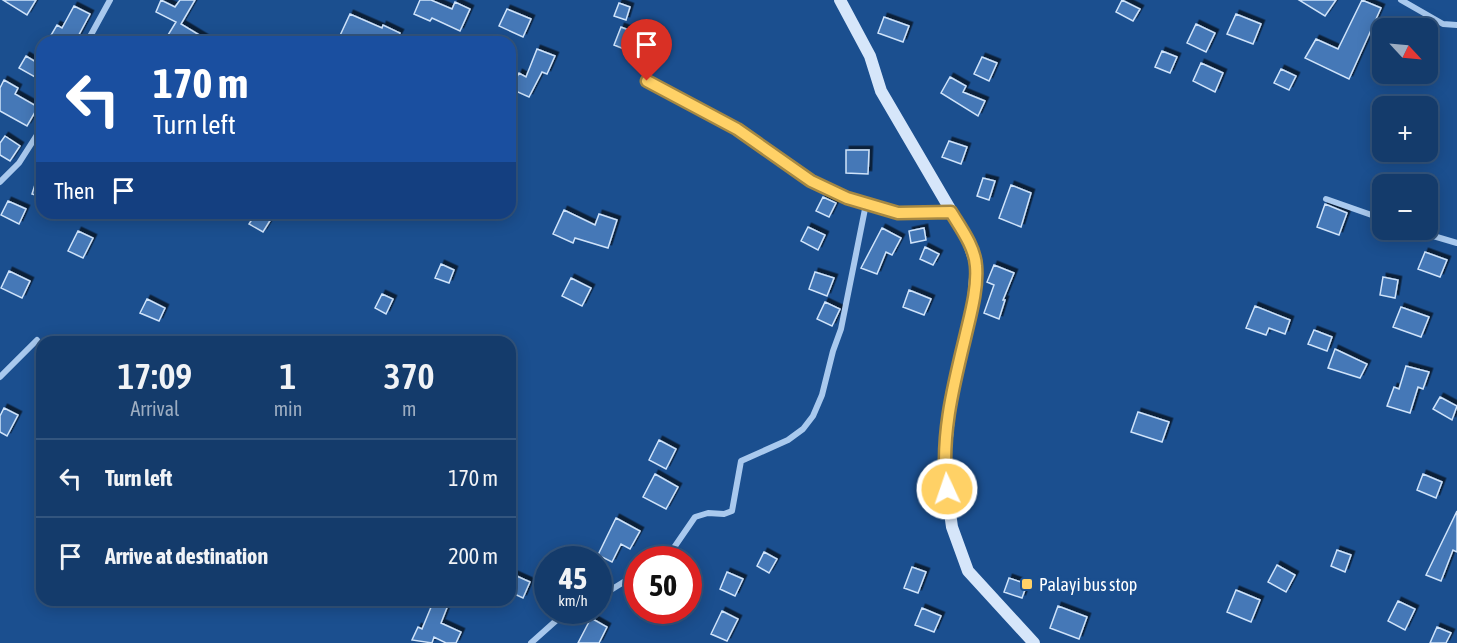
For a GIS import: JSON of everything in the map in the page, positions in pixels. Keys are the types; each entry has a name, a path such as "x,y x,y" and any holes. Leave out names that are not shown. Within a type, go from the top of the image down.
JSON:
{"main road":[{"path":"840,0 870,56 880,91 912,141 967,238 976,265 973,304 951,396 944,469 952,527 968,571 1034,643"}],"street":[{"path":"90,36 110,0"},
{"path":"1401,0 1443,24 1457,25"},
{"path":"647,81 737,129 811,181 866,204 898,213 951,212"},
{"path":"0,182 19,163 36,137"},
{"path":"1326,200 1372,215"},
{"path":"675,546 696,517 708,513 724,514 732,511 736,501 737,474 741,461 788,440 803,429 813,416 822,395 832,351 841,329 866,204"},
{"path":"1438,237 1457,243"},
{"path":"0,377 36,340"},
{"path":"531,643 552,624"}],"building":[{"path":"3,0 36,0 27,15"},
{"path":"161,0 175,7 180,0 195,0 181,24 201,36 170,36 168,35 176,22 156,12"},
{"path":"420,0 431,0 452,9 455,2 470,9 460,31 432,18 430,21 414,14"},
{"path":"1122,0 1140,9 1133,21 1116,12"},
{"path":"1299,0 1336,0 1325,16"},
{"path":"1362,0 1381,8 1376,18 1372,18 1372,28 1349,79 1305,58 1316,39 1338,49"},
{"path":"619,3 630,7 626,20 614,16"},
{"path":"74,6 90,14 78,36 51,36 57,25 62,28"},
{"path":"507,9 531,19 523,37 499,26"},
{"path":"350,14 400,33 398,36 340,36"},
{"path":"1236,14 1261,24 1253,44 1227,34"},
{"path":"884,17 909,26 903,42 878,33"},
{"path":"1196,24 1215,33 1206,52 1187,43"},
{"path":"621,27 636,33 629,51 614,45"},
{"path":"537,49 555,56 547,74 542,72 529,97 516,91 516,79 519,73 526,77"},
{"path":"1162,51 1177,57 1170,73 1155,67"},
{"path":"26,56 36,62 36,75 35,77 19,68"},
{"path":"982,57 997,63 989,81 974,74"},
{"path":"1201,63 1223,73 1215,92 1193,81"},
{"path":"1281,69 1296,76 1289,90 1274,83"},
{"path":"950,77 966,86 963,92 985,101 978,116 941,93"},
{"path":"4,80 18,88 15,94 36,106 36,110 27,126 0,111 0,88"},
{"path":"5,136 20,146 10,161 0,155 0,143"},
{"path":"949,141 967,147 961,164 942,157"},
{"path":"846,150 869,150 868,174 846,173"},
{"path":"983,178 995,181 989,200 977,196"},
{"path":"36,182 36,195 32,194"},
{"path":"1011,185 1031,193 1021,227 999,218"},
{"path":"823,197 836,203 829,217 816,211"},
{"path":"8,201 26,209 19,224 1,215"},
{"path":"1325,204 1347,213 1339,235 1317,227"},
{"path":"564,210 595,225 599,214 617,220 608,248 575,238 573,243 553,234"},
{"path":"252,219 271,219 263,232 249,224"},
{"path":"808,227 825,235 818,250 801,241"},
{"path":"882,228 901,238 892,255 886,252 877,274 861,268"},
{"path":"924,228 926,240 911,243 909,231"},
{"path":"78,231 93,238 83,258 68,251"},
{"path":"925,247 939,254 933,265 920,259"},
{"path":"1425,252 1447,260 1440,277 1418,269"},
{"path":"441,264 454,270 449,283 435,278"},
{"path":"994,265 1014,273 1003,300 1005,300 999,319 984,313 994,285 987,282"},
{"path":"9,271 30,281 22,298 1,288"},
{"path":"815,272 834,278 827,296 809,289"},
{"path":"1383,277 1398,280 1395,298 1380,295"},
{"path":"571,278 591,288 582,306 562,296"},
{"path":"909,290 931,299 924,315 903,307"},
{"path":"382,294 393,299 386,314 375,308"},
{"path":"147,299 165,308 159,321 140,313"},
{"path":"825,302 840,309 832,326 817,319"},
{"path":"1255,306 1290,320 1285,334 1269,328 1266,335 1246,328"},
{"path":"1401,307 1429,317 1421,337 1393,327"},
{"path":"1314,330 1332,337 1327,351 1308,344"},
{"path":"1335,349 1367,364 1360,378 1328,368"},
{"path":"1406,366 1429,372 1423,389 1418,387 1410,413 1387,406 1394,387 1399,389"},
{"path":"1440,397 1457,406 1452,420 1433,409"},
{"path":"4,408 18,415 7,436 0,432 0,416"},
{"path":"1138,412 1169,422 1162,442 1131,432"},
{"path":"659,440 676,449 666,469 649,460"},
{"path":"655,474 678,487 666,509 643,497"},
{"path":"1423,474 1442,482 1436,498 1417,490"},
{"path":"1457,511 1457,552 1453,550 1441,581 1426,575"},
{"path":"616,518 640,531 632,546 621,544 612,562 612,546 602,546"},
{"path":"1337,550 1351,555 1345,572 1331,566"},
{"path":"764,552 777,559 769,573 757,566"},
{"path":"1277,565 1295,575 1286,592 1268,582"},
{"path":"912,567 926,572 918,593 904,588"},
{"path":"727,572 743,579 735,596 720,589"},
{"path":"516,576 530,582 523,598 516,595"},
{"path":"1009,578 1027,584 1022,598 1004,592"},
{"path":"1236,590 1260,600 1251,622 1227,612"},
{"path":"1398,601 1415,609 1405,630 1388,621"},
{"path":"432,606 448,606 441,623 461,632 456,643 446,643 434,637 432,643 412,640 418,627 422,629"},
{"path":"1058,606 1087,617 1079,639 1050,628"},
{"path":"922,608 941,616 934,632 915,625"},
{"path":"722,611 738,619 727,641 711,634"},
{"path":"588,624 602,624 607,627 599,643 578,643"},
{"path":"1437,627 1451,633 1446,643 1430,643"}],"place":[{"name":"Palayi bus stop","path":"1027,584"}],"route":[{"path":"647,81 737,129 811,181 847,198 898,213 951,212 967,238 976,265 973,304 951,396 944,469 947,489"}]}
